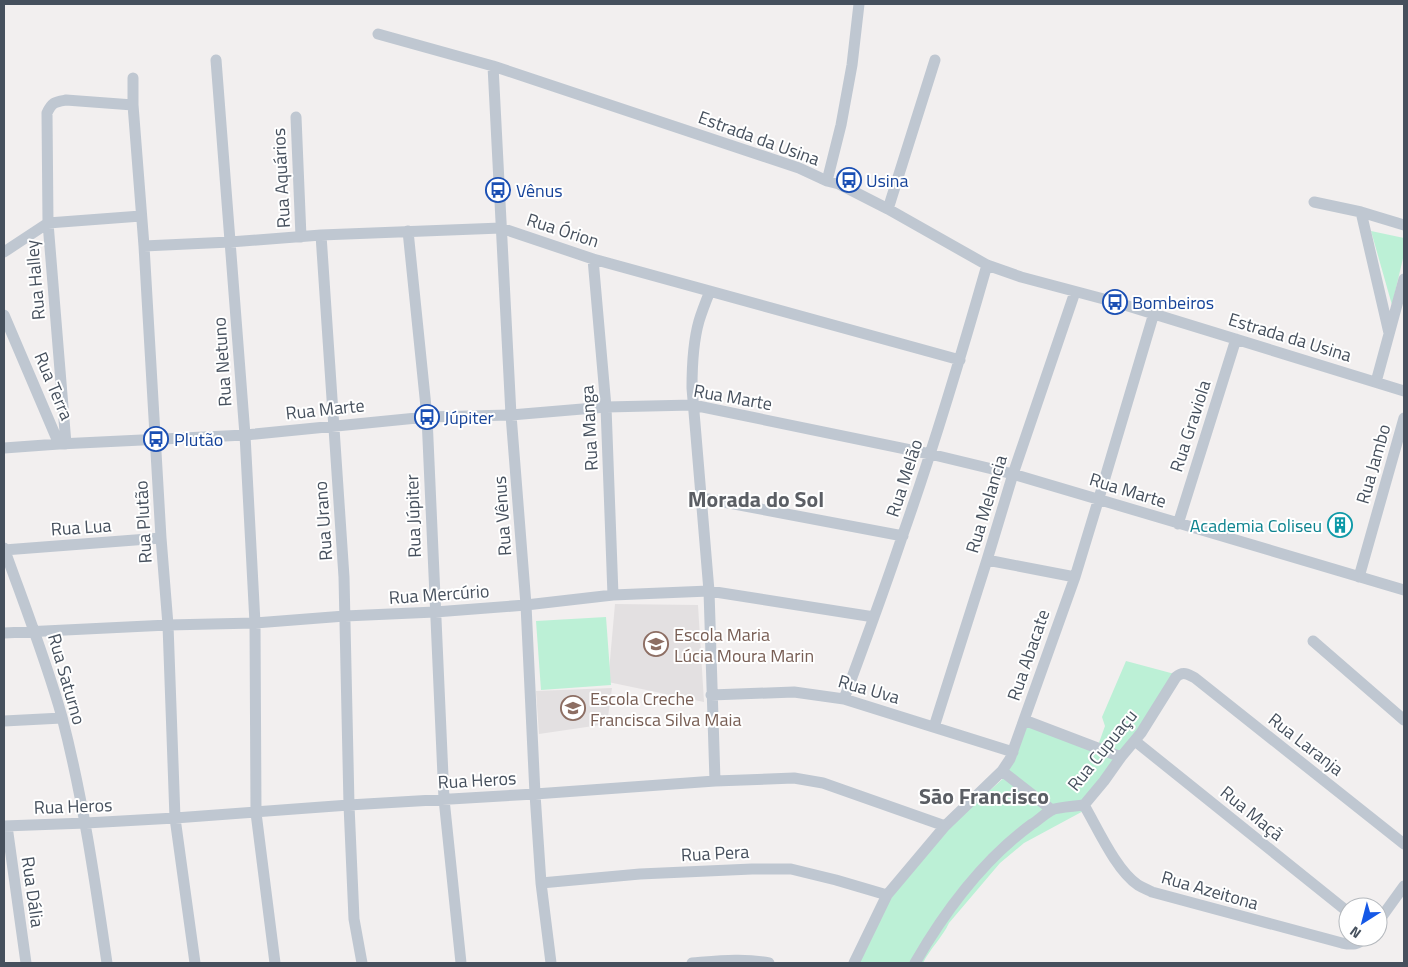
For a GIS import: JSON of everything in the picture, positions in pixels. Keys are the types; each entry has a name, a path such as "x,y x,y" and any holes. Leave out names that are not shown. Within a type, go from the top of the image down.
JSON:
{"street":[{"path":"827,181 841,125 852,65 859,4"},
{"name":"Estrada da Usina","path":"378,34 493,66 799,168 827,181 839,184 888,209 987,264 1022,277 1115,302 1404,391"},
{"name":"Rua Netuno","path":"216,60 245,434 255,623 256,813 275,963"},
{"path":"888,209 935,60"},
{"name":"Rua Vênus","path":"493,66 511,415 526,605 542,883 551,963"},
{"name":"Rua Plutão","path":"133,78 133,104 168,625 175,818 195,963"},
{"name":"Rua Halley","path":"63,444 48,223 47,113 50,106 56,102 66,100 133,104"},
{"name":"Rua Aquários","path":"296,118 301,237"},
{"path":"1314,202 1361,212 1404,225"},
{"path":"1361,212 1389,333"},
{"path":"4,252 48,223 141,216"},
{"name":"Rua Órion","path":"144,246 321,235 501,228 593,259 960,360"},
{"name":"Rua Júpiter","path":"408,231 426,417 444,799 461,963"},
{"name":"Rua Urano","path":"321,235 345,616 348,805 354,920 362,963"},
{"name":"Rua Manga","path":"593,259 606,407 613,595"},
{"name":"Rua Melão","path":"844,699 903,536 930,454 960,360 987,264"},
{"path":"1376,382 1404,279"},
{"path":"710,291 699,322 694,344 692,370 693,405 709,591 715,781"},
{"name":"Rua Melancia","path":"934,727 988,560 1013,474 1075,292"},
{"name":"Rua Abacate","path":"854,963 887,895 945,826 1002,771 1012,752 1074,576 1154,314"},
{"name":"Rua Terra","path":"4,315 63,444"},
{"name":"Rua Graviola","path":"1178,524 1236,339"},
{"name":"Rua Marte","path":"4,448 245,434 426,417 511,415 606,407 693,405 930,454 1013,474 1404,590"},
{"name":"Rua Jambo","path":"1359,577 1404,418"},
{"path":"702,498 903,536"},
{"name":"Rua Lua","path":"4,550 161,538"},
{"name":"Rua Saturno","path":"4,550 35,631 62,718 86,823 107,963"},
{"path":"988,560 1074,576"},
{"name":"Rua Mercúrio","path":"4,633 255,623 526,605 613,595 709,591 874,617"},
{"path":"1313,641 1403,716"},
{"name":"Rua Cupuaçu","path":"915,963 958,898 981,871 1022,831 1052,810 1084,805 1135,741 1176,677 1180,673 1185,673"},
{"name":"Rua Laranja","path":"1185,673 1195,678 1404,844"},
{"name":"Rua Uva","path":"712,695 794,692 844,699 1012,752"},
{"path":"4,721 62,718"},
{"path":"1024,720 1121,757"},
{"name":"Rua Maçã","path":"1135,741 1338,904"},
{"path":"1002,771 1052,810"},
{"name":"Rua Heros","path":"5,826 175,818 715,781 794,778 823,783 945,826"},
{"name":"Rua Azeitona","path":"1084,805 1115,858 1126,874 1139,886 1152,892 1338,942"},
{"name":"Rua Dália","path":"5,826 26,963"},
{"name":"Rua Pera","path":"542,883 640,874 791,869 887,895"},
{"path":"1388,908 1404,886"},
{"path":"692,963 758,961 769,963"}],"shaded area":[{"name":"Escola Maria Lúcia Moura Marin","path":"615,604 698,605 704,702 608,682"},
{"name":"Escola Creche Francisca Silva Maia","path":"612,688 607,724 539,734 536,691"}],"green space":[{"path":"1371,231 1404,238 1404,254 1392,305"},
{"path":"606,617 611,685 541,690 536,621"},
{"path":"1126,661 1182,676 1087,809 1024,843 1000,863 949,923 923,963 853,963 885,905 950,826 1006,776 1026,725 1096,751 1105,726 1102,717"}],"place":[{"name":"Usina","path":"849,180"},
{"name":"Vênus","path":"498,190"},
{"name":"Bombeiros","path":"1115,302"},
{"name":"Júpiter","path":"427,417"},
{"name":"Plutão","path":"156,439"},
{"name":"Academia Coliseu","path":"1340,525"},
{"name":"Escola Maria Lúcia Moura Marin","path":"656,644"},
{"name":"Escola Creche Francisca Silva Maia","path":"573,708"}],"district":[{"name":"Morada do Sol","path":"756,499"},
{"name":"São Francisco","path":"984,796"}]}
